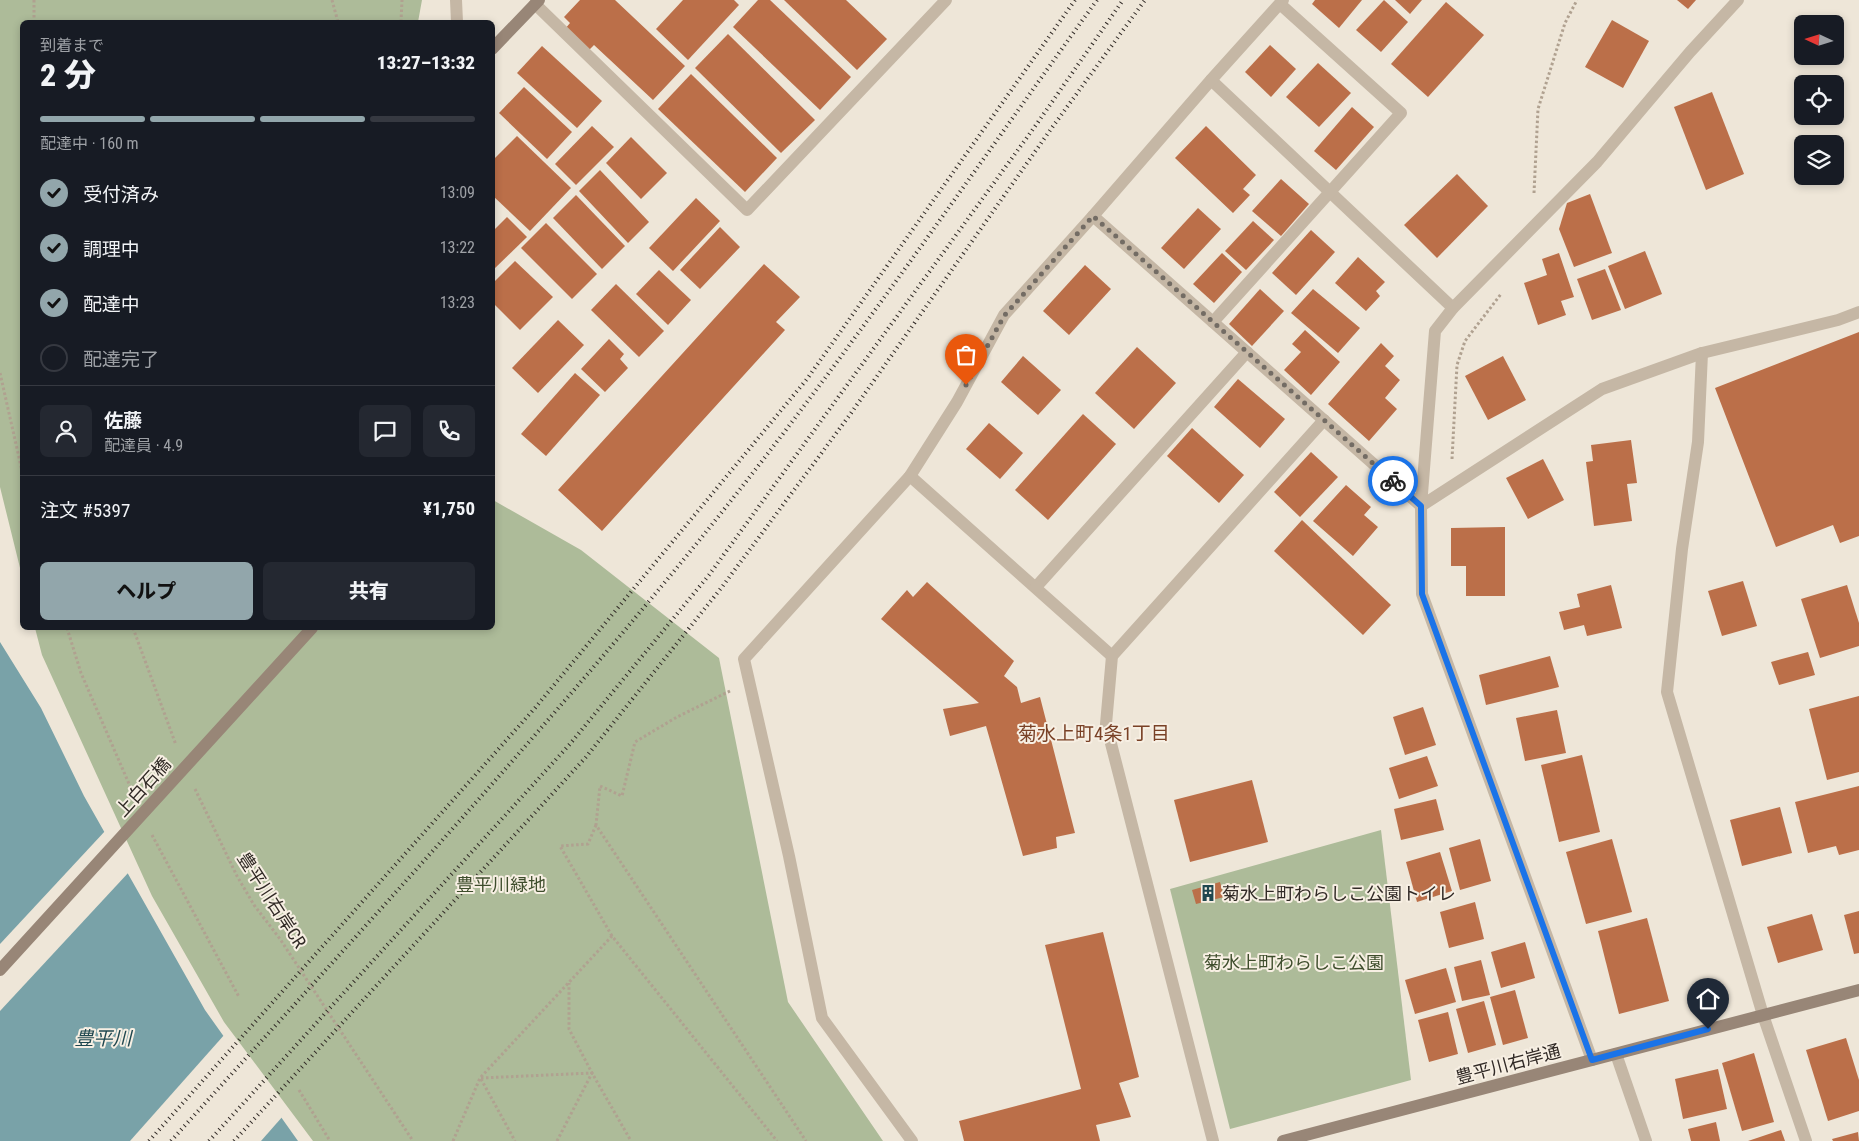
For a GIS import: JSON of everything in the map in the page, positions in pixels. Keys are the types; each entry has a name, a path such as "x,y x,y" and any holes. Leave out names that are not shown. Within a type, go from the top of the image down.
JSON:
{"street":[{"path":"456,0 457,20"},
{"path":"495,46 537,2 747,210 946,0"},
{"path":"1592,1060 1422,594 1421,506 1434,331 1452,308 1597,162 1690,52 1738,0"},
{"path":"912,1141 822,1018 789,856 744,659 910,476 956,402 1004,316 1281,2 1401,113 1213,322"},
{"path":"1211,80 1452,308"},
{"path":"1093,216 1421,506"},
{"path":"1421,506 1602,389 1702,353 1838,320 1859,312"},
{"path":"1036,587 1247,352"},
{"path":"1702,353 1698,442 1682,549 1667,692 1763,1015 1806,1141"},
{"path":"1213,1141 1106,724 1112,656 1324,420"},
{"path":"910,476 1112,656"},
{"name":"上白石橋","path":"0,970 310,630"},
{"name":"豊平川右岸通","path":"1283,1141 1859,990"},
{"path":"1616,1054 1646,1141"}],"path":[{"path":"34,0 34,20"},
{"path":"332,0 337,20"},
{"path":"401,20 402,0"},
{"path":"1534,195 1538,108 1566,23 1577,0"},
{"path":"1450,488 1457,364 1465,341 1505,289"},
{"path":"0,373 20,462"},
{"path":"134,630 177,748"},
{"path":"749,681 677,717 636,742 622,796 600,786 596,825 588,844 560,846 612,936 777,1141"},
{"name":"豊平川右岸CR","path":"192,782 218,839 254,905 280,938 413,1141"},
{"path":"596,825 806,1141"},
{"path":"453,1141 480,1078 612,936"},
{"path":"569,983 569,1029 630,1141"},
{"path":"480,1078 592,1073"},
{"path":"556,1141 592,1073"},
{"path":"480,1078 515,1141"},
{"path":"299,1090 330,1141"}],"green space":[{"path":"0,0 422,0 418,20 20,20 20,568 0,487"},
{"name":"豊平川緑地","path":"495,501 581,550 719,658 788,1002 883,1141 313,1141 224,1022 152,896 42,655 36,630 495,630"},
{"name":"菊水上町わらしこ公園","path":"1381,830 1411,1080 1230,1129 1170,889"}],"water":[{"name":"豊平川","path":"0,642 41,708 84,796 205,1010 298,1141 0,1141"}],"pier":[{"path":"106,830 129,872 0,1011 0,944"},
{"path":"225,1034 283,1116 261,1141 130,1141"}],"building":[{"path":"580,0 615,0 685,66 653,100 594,45 588,51 565,29 570,23 564,17"},
{"path":"683,0 734,0 739,5 688,60 656,29"},
{"path":"758,0 770,0 851,77 820,110 733,27"},
{"path":"784,0 846,0 887,39 857,70"},
{"path":"1315,0 1362,0 1339,28 1312,4"},
{"path":"1384,0 1408,22 1381,52 1356,30"},
{"path":"1395,0 1422,0 1410,14"},
{"path":"1677,0 1696,0 1688,9"},
{"path":"1446,2 1484,35 1428,97 1391,64"},
{"path":"1612,20 1649,41 1623,88 1585,67"},
{"path":"728,34 815,120 781,153 695,68"},
{"path":"1270,45 1296,69 1271,97 1245,72"},
{"path":"542,46 602,101 577,128 517,73"},
{"path":"1318,63 1351,93 1319,127 1286,97"},
{"path":"691,74 777,158 745,192 658,109"},
{"path":"524,87 572,132 547,159 499,113"},
{"path":"1712,92 1744,174 1706,190 1674,107"},
{"path":"1352,107 1374,127 1336,170 1314,151"},
{"path":"592,126 614,147 576,185 555,164"},
{"path":"1206,126 1256,175 1243,189 1250,195 1233,213 1175,158"},
{"path":"517,136 571,188 530,231 495,198 495,158"},
{"path":"631,137 667,173 641,199 606,163"},
{"path":"600,170 649,222 628,243 579,191"},
{"path":"1457,174 1488,206 1437,258 1404,225"},
{"path":"1281,179 1309,204 1281,236 1252,211"},
{"path":"1590,194 1612,253 1574,267 1559,229 1567,203"},
{"path":"576,195 625,246 602,269 553,218"},
{"path":"696,198 720,221 673,271 649,248"},
{"path":"1198,208 1221,229 1184,269 1161,248"},
{"path":"507,217 527,237 495,268 495,229"},
{"path":"1253,221 1274,240 1246,270 1225,251"},
{"path":"546,223 597,274 572,299 521,248"},
{"path":"720,227 740,247 700,289 680,270"},
{"path":"1311,230 1335,252 1296,295 1272,273"},
{"path":"1645,251 1662,294 1625,309 1608,266"},
{"path":"1222,253 1242,272 1214,303 1193,284"},
{"path":"1559,253 1574,297 1561,301 1566,315 1538,325 1524,283 1547,275 1542,259"},
{"path":"1358,257 1385,282 1376,291 1380,296 1366,311 1335,283"},
{"path":"515,261 553,297 520,330 495,305 495,281"},
{"path":"764,264 800,297 776,322 785,330 602,531 558,490"},
{"path":"1085,265 1111,289 1069,335 1043,311"},
{"path":"1605,269 1621,310 1592,320 1577,279"},
{"path":"659,270 691,300 668,325 636,294"},
{"path":"616,284 664,331 639,357 591,310"},
{"path":"1260,289 1284,311 1252,346 1229,324"},
{"path":"1313,289 1360,328 1338,353 1291,313"},
{"path":"558,320 584,345 538,393 512,368"},
{"path":"1305,330 1340,362 1311,395 1284,370 1301,352 1292,344"},
{"path":"1859,332 1859,536 1840,543 1833,525 1776,547 1715,388"},
{"path":"609,339 624,354 620,359 628,368 605,392 581,369"},
{"path":"1381,343 1394,356 1385,366 1400,380 1385,398 1397,409 1369,441 1328,404"},
{"path":"1137,347 1176,383 1134,429 1095,393"},
{"path":"1023,356 1061,390 1038,415 1001,382"},
{"path":"1503,356 1526,400 1488,420 1465,376"},
{"path":"575,373 600,395 546,456 521,434"},
{"path":"1238,379 1285,419 1260,448 1214,407"},
{"path":"1083,414 1116,444 1048,520 1015,490"},
{"path":"989,423 1023,453 1000,479 966,449"},
{"path":"1192,428 1244,475 1219,503 1167,456"},
{"path":"1631,440 1637,483 1627,484 1632,521 1594,526 1586,462 1593,461 1591,445"},
{"path":"1311,452 1338,477 1300,517 1274,492"},
{"path":"1543,459 1564,500 1528,519 1506,478"},
{"path":"1346,485 1371,507 1364,515 1378,527 1353,556 1313,521"},
{"path":"1302,520 1391,605 1363,635 1274,551"},
{"path":"1505,527 1505,596 1466,596 1466,566 1451,566 1451,528"},
{"path":"1743,581 1757,626 1722,636 1708,591"},
{"path":"927,582 1014,661 1004,676 1017,687 1021,703 1040,697 1075,833 1056,837 1057,848 1023,856 986,726 950,736 943,709 979,703 881,619 907,590 913,597"},
{"path":"1611,585 1622,628 1587,636 1584,625 1564,630 1559,612 1580,607 1577,594"},
{"path":"1847,585 1859,623 1859,646 1820,658 1801,599"},
{"path":"1808,652 1815,675 1779,685 1771,662"},
{"path":"1550,656 1559,687 1486,705 1479,675"},
{"path":"1859,696 1859,772 1827,780 1809,709"},
{"path":"1423,707 1436,745 1405,755 1393,717"},
{"path":"1557,710 1566,753 1525,761 1516,718"},
{"path":"1582,755 1600,832 1559,842 1541,765"},
{"path":"1427,756 1438,786 1399,799 1389,768"},
{"path":"1252,780 1268,842 1190,862 1174,800"},
{"path":"1859,786 1859,850 1839,855 1836,846 1808,853 1795,802"},
{"path":"1436,799 1444,830 1401,840 1394,809"},
{"path":"1780,807 1792,853 1742,866 1730,820"},
{"path":"1480,839 1491,881 1460,890 1449,848"},
{"path":"1612,839 1632,912 1586,924 1566,852"},
{"path":"1440,852 1452,891 1417,902 1406,862"},
{"name":"菊水上町わらしこ公園トイレ","path":"1220,882 1224,897 1196,904 1192,890"},
{"path":"1475,902 1484,939 1449,948 1440,912"},
{"path":"1859,911 1859,953 1854,954 1844,915"},
{"path":"1812,914 1823,950 1778,963 1767,927"},
{"path":"1647,918 1669,1001 1619,1014 1598,931"},
{"path":"1103,932 1139,1077 1119,1083 1131,1117 1096,1125 1100,1141 964,1141 959,1121 1081,1089 1045,945"},
{"path":"1525,942 1535,978 1501,988 1491,952"},
{"path":"1481,960 1490,995 1462,1001 1454,967"},
{"path":"1446,968 1456,1002 1415,1014 1405,980"},
{"path":"1515,990 1528,1038 1503,1045 1490,997"},
{"path":"1484,1001 1496,1045 1468,1053 1456,1009"},
{"path":"1448,1012 1458,1054 1429,1062 1418,1020"},
{"path":"1846,1038 1859,1080 1859,1111 1828,1121 1806,1050"},
{"path":"1754,1053 1774,1122 1742,1131 1722,1063"},
{"path":"1718,1069 1727,1109 1683,1119 1675,1079"},
{"path":"1716,1122 1720,1141 1691,1141 1688,1129"},
{"path":"1781,1130 1785,1141 1748,1141"},
{"path":"1858,1132 1859,1141 1833,1141 1832,1139"}],"railway":[{"path":"149,1141 535,708 807,379 1075,0"},
{"path":"171,1141 495,780 622,634 684,559 844,353 1097,0"},
{"path":"209,1141 570,744 709,575 1036,125 1123,0"},
{"path":"234,1141 586,757 722,587 849,416 1051,129 1145,0"}],"way so far":[{"path":"966,385 1004,316 1093,216 1393,481"}],"place":[{"name":"菊水上町わらしこ公園トイレ","path":"1208,893"}],"district":[{"name":"菊水上町4条1丁目","path":"1094,733"}],"route":[{"path":"1393,481 1421,506 1422,594 1592,1060 1708,1029"}]}
